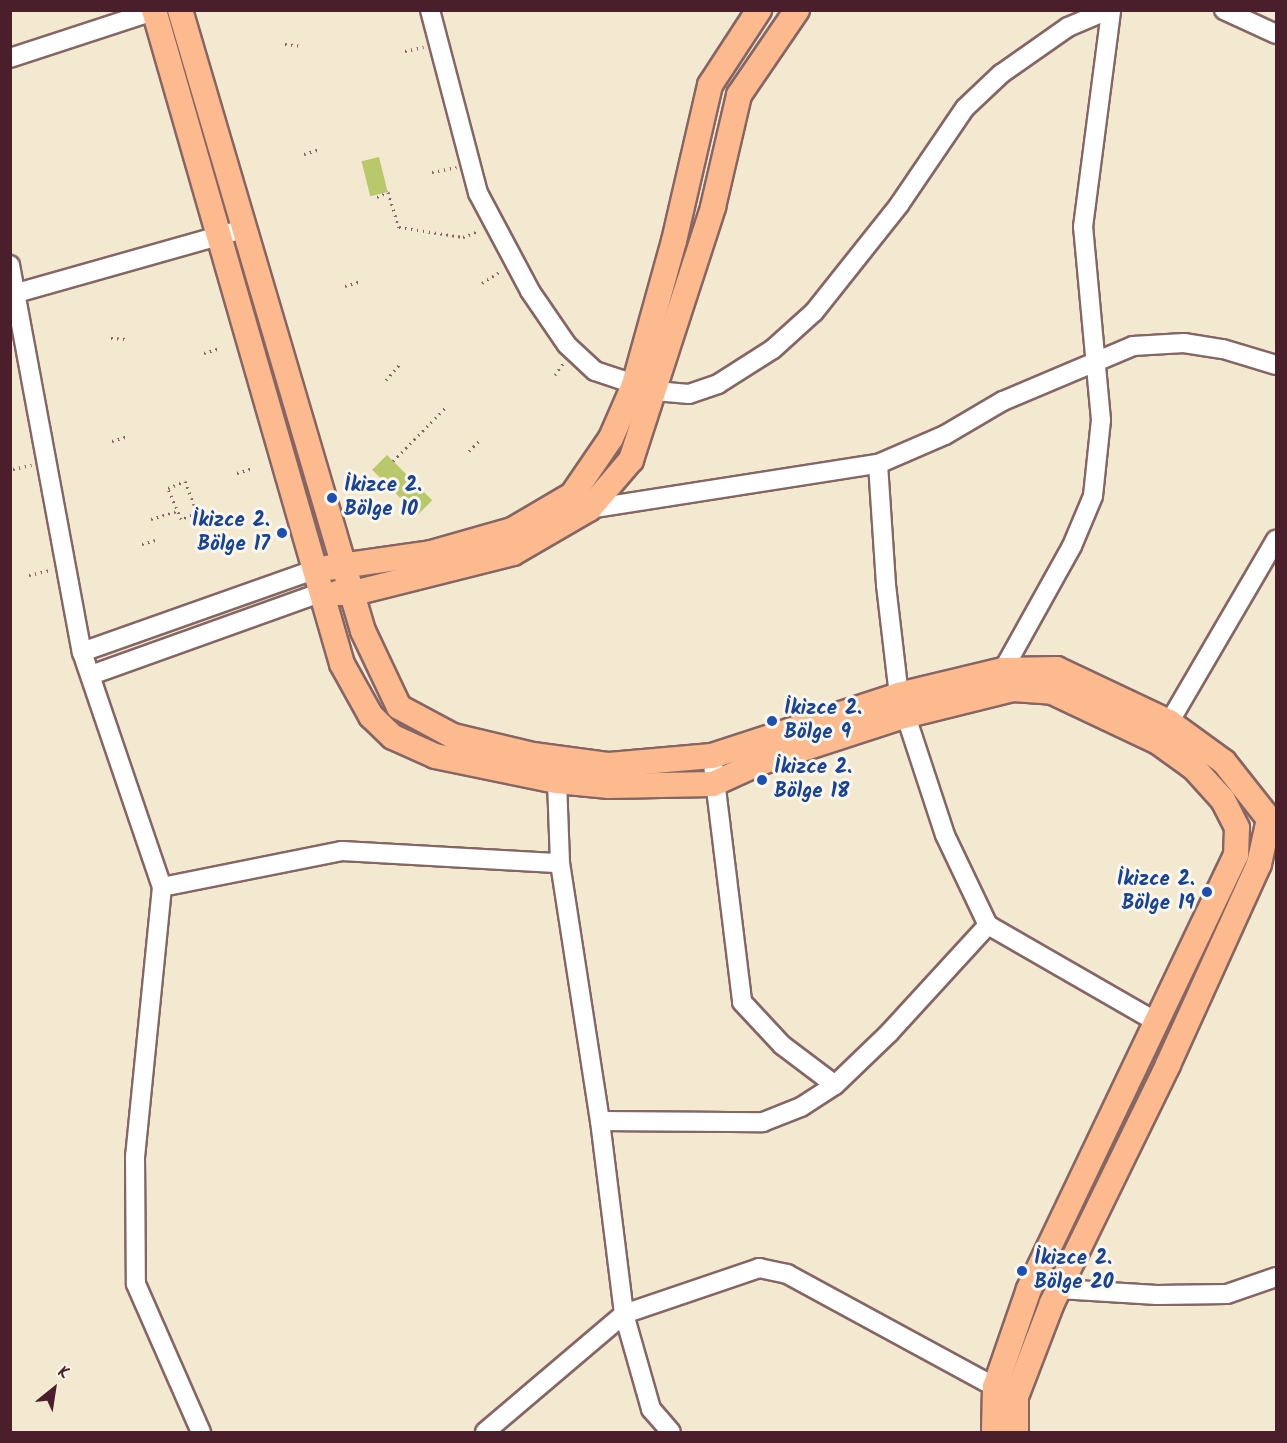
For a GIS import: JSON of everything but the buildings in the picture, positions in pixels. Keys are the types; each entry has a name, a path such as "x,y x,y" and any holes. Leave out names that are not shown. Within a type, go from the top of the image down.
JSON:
{"main road":[{"path":"180,10 342,565 354,592 363,631 399,707 425,724 453,736 533,755 609,765 712,756 902,706 1013,689 1052,692 1164,732 1223,800 1237,828 1236,855 1029,1289 994,1432"},
{"path":"316,582 354,592 513,554 589,508 631,459 674,241 710,85 759,10"},
{"path":"316,582 342,565 431,553 512,530 572,495 592,470 644,388 713,207 739,95 797,10"},
{"path":"155,11 316,582 342,664 371,716 393,737 435,756 557,781 609,786 713,784 902,706 1003,670 1057,669 1164,732 1224,762 1273,818 1259,864 1168,1065 1059,1289 1005,1392 1016,1432"}],"street":[{"path":"430,10 478,193 514,262 567,345 595,371 644,388 689,394 718,384 773,349 814,312 853,265 964,108 1001,74 1068,27 1110,10 1083,227 1101,420 1093,496 1072,546 1003,670"},
{"path":"1224,10 1276,34"},
{"path":"10,58 155,11"},
{"path":"17,293 245,228"},
{"path":"10,265 82,652 162,887 135,1156 136,1284 201,1432"},
{"path":"589,508 878,464 1097,358 1133,346 1184,344 1222,349 1276,365"},
{"path":"878,464 886,585 902,706 945,835 988,925 1157,1022"},
{"path":"1164,732 1276,540"},
{"path":"82,652 316,582"},
{"path":"91,675 316,582"},
{"path":"712,756 713,784 742,1002 782,1045 835,1085"},
{"path":"557,781 560,864 600,1121 624,1314 651,1409 670,1432"},
{"path":"1237,828 1273,818"},
{"path":"162,887 342,851 560,864"},
{"path":"600,1121 763,1122 801,1107 835,1085 889,1033 988,925"},
{"path":"485,1432 624,1314 759,1268 787,1274 1005,1392"},
{"path":"1059,1289 1157,1295 1227,1294 1276,1277"}],"path":[{"path":"285,44 302,46"},
{"path":"304,154 320,149"},
{"path":"432,172 470,164"},
{"path":"378,197 388,192 399,227 463,237 495,225"},
{"path":"482,283 514,262"},
{"path":"345,286 361,281"},
{"path":"111,338 127,339"},
{"path":"204,353 220,348"},
{"path":"386,380 400,364"},
{"path":"393,461 445,408"},
{"path":"112,441 128,436"},
{"path":"469,452 479,441"},
{"path":"237,473 253,468"},
{"path":"185,481 197,513 181,519 177,511 168,488 185,481"},
{"path":"151,519 177,511"},
{"path":"142,544 156,540"},
{"path":"29,575 67,565"}],"green space":[{"path":"379,157 388,192 370,196 362,161"},
{"path":"387,455 432,500 417,515 372,470"}],"place":[{"name":"İkizce 2. Bölge 10","path":"332,498"},
{"name":"İkizce 2. Bölge 17","path":"282,533"},
{"name":"İkizce 2. Bölge 9","path":"772,721"},
{"name":"İkizce 2. Bölge 18","path":"762,780"},
{"name":"İkizce 2. Bölge 19","path":"1207,892"},
{"name":"İkizce 2. Bölge 20","path":"1022,1271"}]}
